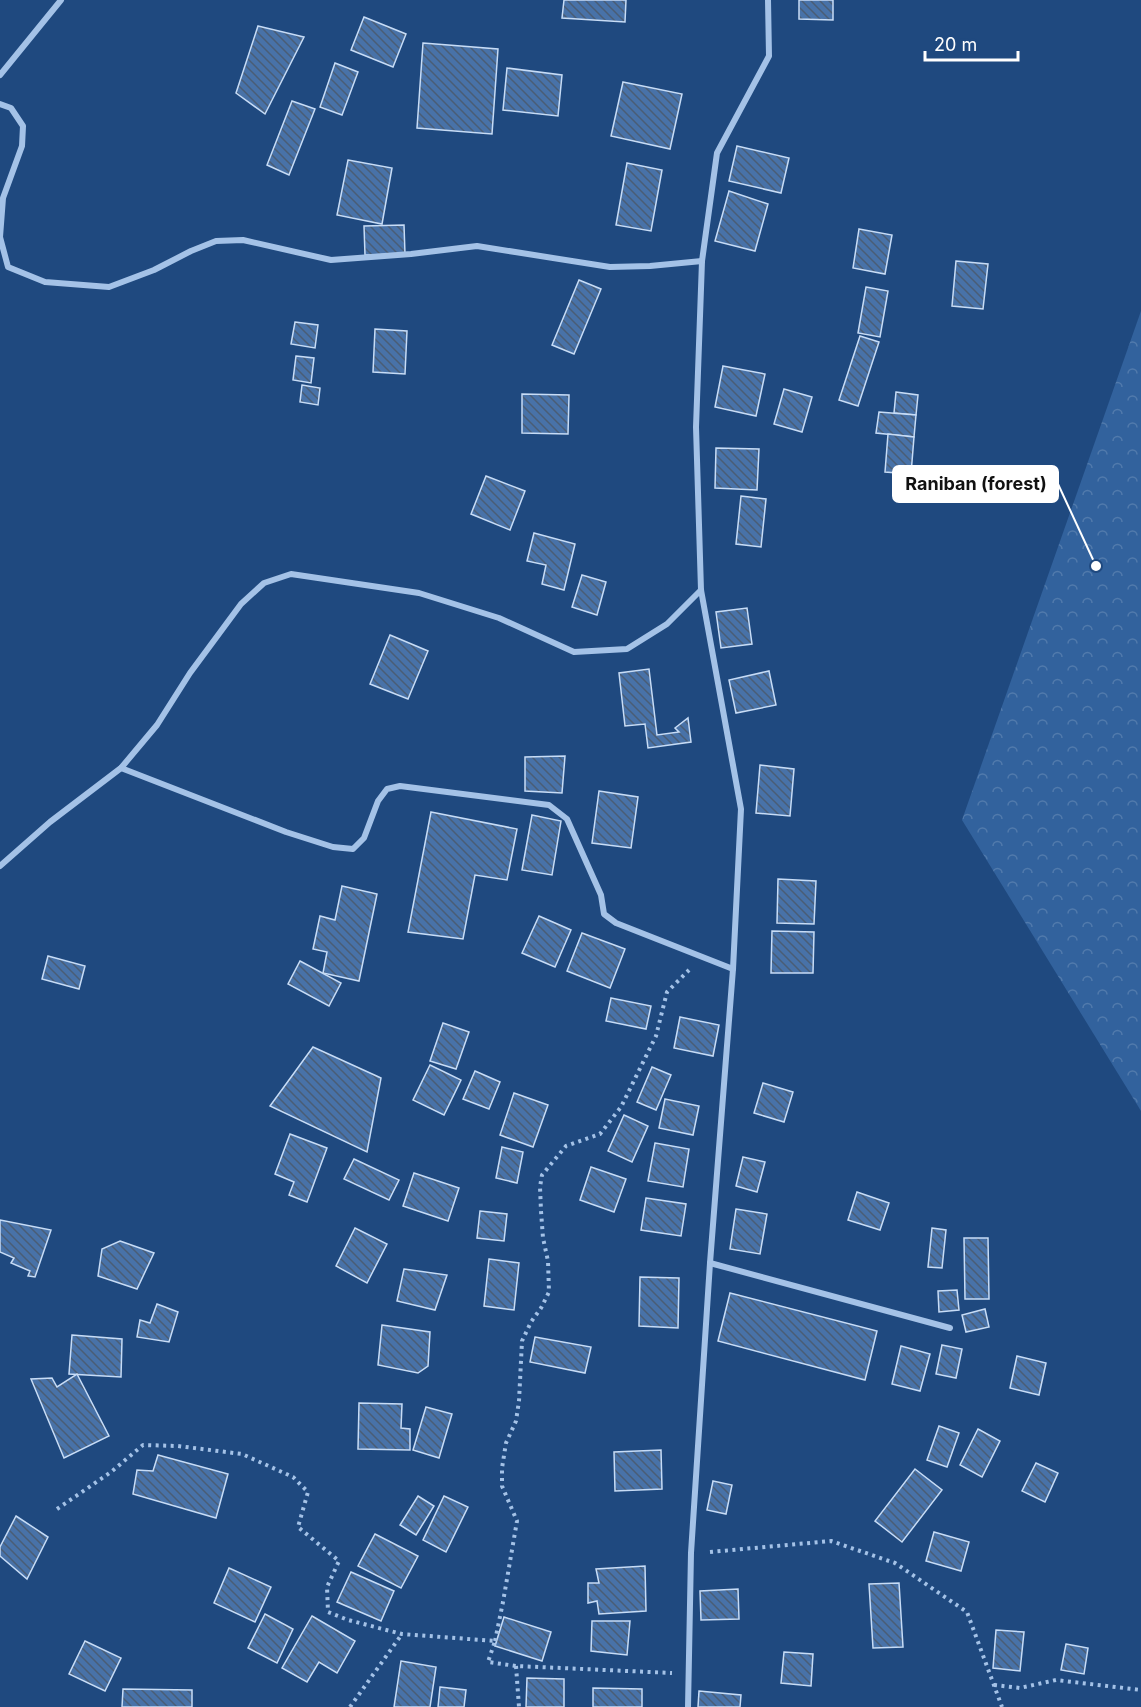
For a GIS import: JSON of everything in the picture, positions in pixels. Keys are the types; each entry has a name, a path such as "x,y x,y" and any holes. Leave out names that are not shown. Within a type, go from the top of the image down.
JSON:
{"street":[{"path":"0,75 61,0"},
{"path":"688,1707 691,1553 710,1263 733,969 741,809 701,590 696,427 702,261 717,153 769,56 768,0"},
{"path":"0,104 11,108 23,126 22,146 3,198 0,237 8,267 45,282 109,287 154,270 216,241 243,240 331,260 477,246 610,267 702,261"},
{"path":"0,866 50,822 121,768 157,725 190,673 241,604 264,583 291,574 419,593 499,618 574,652 627,649 667,624 701,590"},
{"path":"121,768 286,832 333,847 353,849 364,838 378,801 387,789 400,786 549,805 567,819 601,895 604,914 616,923 733,969"},
{"path":"710,1263 950,1328"}],"path":[{"path":"688,1673 516,1666 488,1662 504,1602 517,1521 502,1486 502,1468 506,1443 516,1421 522,1341 549,1292 548,1261 543,1238 541,1210 542,1174 566,1146 600,1134 621,1107 656,1036 667,992 703,957"},
{"path":"57,1509 111,1472 143,1445 178,1446 242,1454 293,1477 308,1492 298,1527 339,1561 327,1587 328,1612 348,1620 402,1634 495,1641"},
{"path":"691,1553 831,1541 895,1563 967,1612 1002,1707"},
{"path":"350,1707 402,1634"},
{"path":"516,1666 519,1707"},
{"path":"994,1685 1020,1688 1056,1680 1141,1690"}],"green space":[{"path":"1141,311 1141,1111 962,820"}],"building":[{"path":"564,0 626,0 625,22 562,18"},
{"path":"799,0 833,0 833,20 799,19"},
{"path":"364,17 406,34 393,67 351,50"},
{"path":"258,26 304,37 265,114 236,93"},
{"path":"423,43 498,49 492,134 417,128"},
{"path":"335,63 358,72 342,115 320,107"},
{"path":"507,68 562,75 558,116 503,110"},
{"path":"623,82 682,94 670,149 611,136"},
{"path":"292,101 315,109 289,175 267,165"},
{"path":"737,146 789,158 781,193 729,181"},
{"path":"348,160 392,168 382,224 337,215"},
{"path":"627,163 662,170 651,231 616,225"},
{"path":"729,191 768,204 755,251 715,241"},
{"path":"404,225 405,254 365,255 364,226"},
{"path":"859,229 892,235 885,274 853,268"},
{"path":"956,261 988,264 983,309 952,306"},
{"path":"579,280 601,289 574,354 552,345"},
{"path":"866,287 888,291 880,337 858,333"},
{"path":"295,322 318,325 315,348 291,344"},
{"path":"375,329 407,331 405,374 373,372"},
{"path":"860,336 879,342 858,406 839,400"},
{"path":"296,356 314,358 311,383 293,380"},
{"path":"723,366 765,374 756,416 715,407"},
{"path":"302,385 320,388 318,405 300,402"},
{"path":"784,389 812,397 802,432 774,424"},
{"path":"896,392 918,395 916,415 894,413"},
{"path":"522,394 569,395 568,434 522,433"},
{"path":"879,412 916,415 914,437 876,433"},
{"path":"888,434 914,437 911,474 885,472"},
{"path":"716,448 759,449 757,490 715,488"},
{"path":"486,476 525,491 510,530 471,514"},
{"path":"741,496 766,499 761,547 736,544"},
{"path":"534,533 575,544 564,590 542,584 546,565 527,561"},
{"path":"582,575 606,582 597,615 572,607"},
{"path":"747,608 752,644 721,648 716,612"},
{"path":"390,635 428,651 408,699 370,684"},
{"path":"649,669 657,735 679,732 675,728 688,718 691,742 648,748 645,724 625,726 619,673"},
{"path":"769,671 776,705 736,713 729,680"},
{"path":"565,756 562,793 525,791 525,757"},
{"path":"760,765 794,769 790,816 756,813"},
{"path":"599,791 638,797 631,848 592,843"},
{"path":"431,812 517,829 507,880 475,875 463,939 408,932"},
{"path":"532,815 561,821 552,875 522,870"},
{"path":"778,879 816,881 814,924 777,923"},
{"path":"342,886 377,894 359,981 323,973 327,952 313,949 320,916 335,920"},
{"path":"539,916 571,930 555,967 522,953"},
{"path":"772,931 814,932 813,973 771,973"},
{"path":"582,933 625,949 610,988 567,971"},
{"path":"48,956 85,966 79,989 42,979"},
{"path":"300,961 341,983 329,1006 288,984"},
{"path":"611,998 651,1006 646,1029 606,1021"},
{"path":"680,1017 719,1025 713,1056 674,1048"},
{"path":"443,1023 469,1032 456,1069 430,1061"},
{"path":"313,1047 381,1078 367,1152 270,1106"},
{"path":"430,1065 461,1080 444,1115 413,1100"},
{"path":"652,1067 671,1075 656,1110 637,1102"},
{"path":"475,1071 500,1082 489,1109 463,1099"},
{"path":"763,1083 793,1092 784,1122 754,1113"},
{"path":"514,1093 548,1105 533,1147 500,1135"},
{"path":"665,1099 699,1106 693,1135 659,1128"},
{"path":"624,1115 648,1126 632,1162 608,1151"},
{"path":"290,1134 327,1148 307,1202 289,1195 294,1182 275,1174"},
{"path":"655,1143 689,1149 683,1187 648,1181"},
{"path":"502,1147 523,1152 517,1183 496,1178"},
{"path":"743,1157 765,1162 757,1192 736,1186"},
{"path":"354,1159 399,1180 389,1200 344,1179"},
{"path":"591,1167 626,1179 614,1212 580,1200"},
{"path":"414,1173 459,1188 448,1221 403,1206"},
{"path":"857,1192 889,1203 880,1230 848,1220"},
{"path":"646,1198 686,1204 681,1236 641,1230"},
{"path":"736,1209 767,1214 760,1254 730,1249"},
{"path":"480,1211 507,1214 504,1241 477,1238"},
{"path":"0,1220 51,1230 35,1277 28,1276 30,1271 11,1263 14,1258 0,1252"},
{"path":"355,1228 387,1244 367,1283 336,1266"},
{"path":"932,1228 946,1230 942,1268 928,1267"},
{"path":"964,1238 988,1238 989,1299 965,1299"},
{"path":"120,1241 154,1253 137,1289 98,1276 102,1249"},
{"path":"489,1259 519,1263 514,1310 484,1306"},
{"path":"404,1269 447,1275 435,1310 397,1301"},
{"path":"640,1277 679,1278 678,1328 639,1326"},
{"path":"957,1290 959,1310 939,1312 938,1291"},
{"path":"730,1293 877,1331 865,1380 718,1341"},
{"path":"157,1304 178,1312 169,1342 137,1337 140,1320 150,1323"},
{"path":"985,1309 989,1327 966,1332 962,1315"},
{"path":"382,1325 430,1332 428,1366 418,1373 378,1365"},
{"path":"72,1335 122,1339 121,1377 69,1374"},
{"path":"535,1337 591,1347 585,1373 530,1362"},
{"path":"942,1345 962,1349 956,1378 936,1374"},
{"path":"901,1346 930,1354 920,1391 892,1384"},
{"path":"1017,1356 1046,1363 1039,1395 1010,1388"},
{"path":"77,1374 109,1436 64,1458 31,1379 52,1378 57,1387"},
{"path":"359,1403 402,1404 401,1428 410,1429 410,1450 358,1449"},
{"path":"426,1407 452,1414 439,1458 413,1450"},
{"path":"939,1426 959,1433 947,1467 927,1460"},
{"path":"978,1429 1000,1441 982,1477 960,1465"},
{"path":"661,1450 662,1489 615,1491 614,1452"},
{"path":"158,1455 228,1474 216,1518 133,1494 137,1470 153,1471"},
{"path":"1036,1463 1058,1473 1045,1502 1022,1491"},
{"path":"915,1469 942,1490 902,1542 875,1521"},
{"path":"713,1481 732,1485 726,1514 707,1510"},
{"path":"418,1496 434,1506 416,1535 400,1525"},
{"path":"444,1496 468,1507 446,1552 423,1540"},
{"path":"16,1516 48,1537 27,1579 0,1556 0,1547"},
{"path":"934,1532 969,1542 961,1571 926,1561"},
{"path":"375,1534 418,1556 401,1588 358,1566"},
{"path":"645,1566 646,1611 599,1614 597,1601 588,1603 588,1583 599,1583 596,1569"},
{"path":"229,1568 271,1587 255,1622 214,1603"},
{"path":"351,1572 394,1591 381,1621 337,1602"},
{"path":"899,1583 903,1647 873,1648 869,1584"},
{"path":"738,1589 739,1619 701,1620 700,1591"},
{"path":"265,1614 293,1629 277,1663 248,1648"},
{"path":"312,1616 355,1641 337,1673 319,1662 307,1682 282,1668"},
{"path":"504,1617 551,1632 542,1661 495,1646"},
{"path":"592,1621 630,1621 627,1655 591,1651"},
{"path":"996,1630 1024,1632 1020,1671 993,1668"},
{"path":"85,1641 121,1658 105,1691 69,1674"},
{"path":"1066,1644 1088,1648 1084,1674 1061,1670"},
{"path":"784,1652 813,1654 811,1686 781,1683"},
{"path":"401,1661 436,1667 430,1707 394,1707"},
{"path":"527,1678 564,1679 564,1707 526,1707"},
{"path":"440,1687 466,1690 464,1707 438,1707"},
{"path":"593,1688 642,1689 642,1707 593,1707"},
{"path":"123,1689 192,1690 192,1707 122,1707"},
{"path":"699,1691 741,1695 740,1707 698,1707"}],"place":[{"name":"Raniban (forest)","path":"1096,566"}]}
